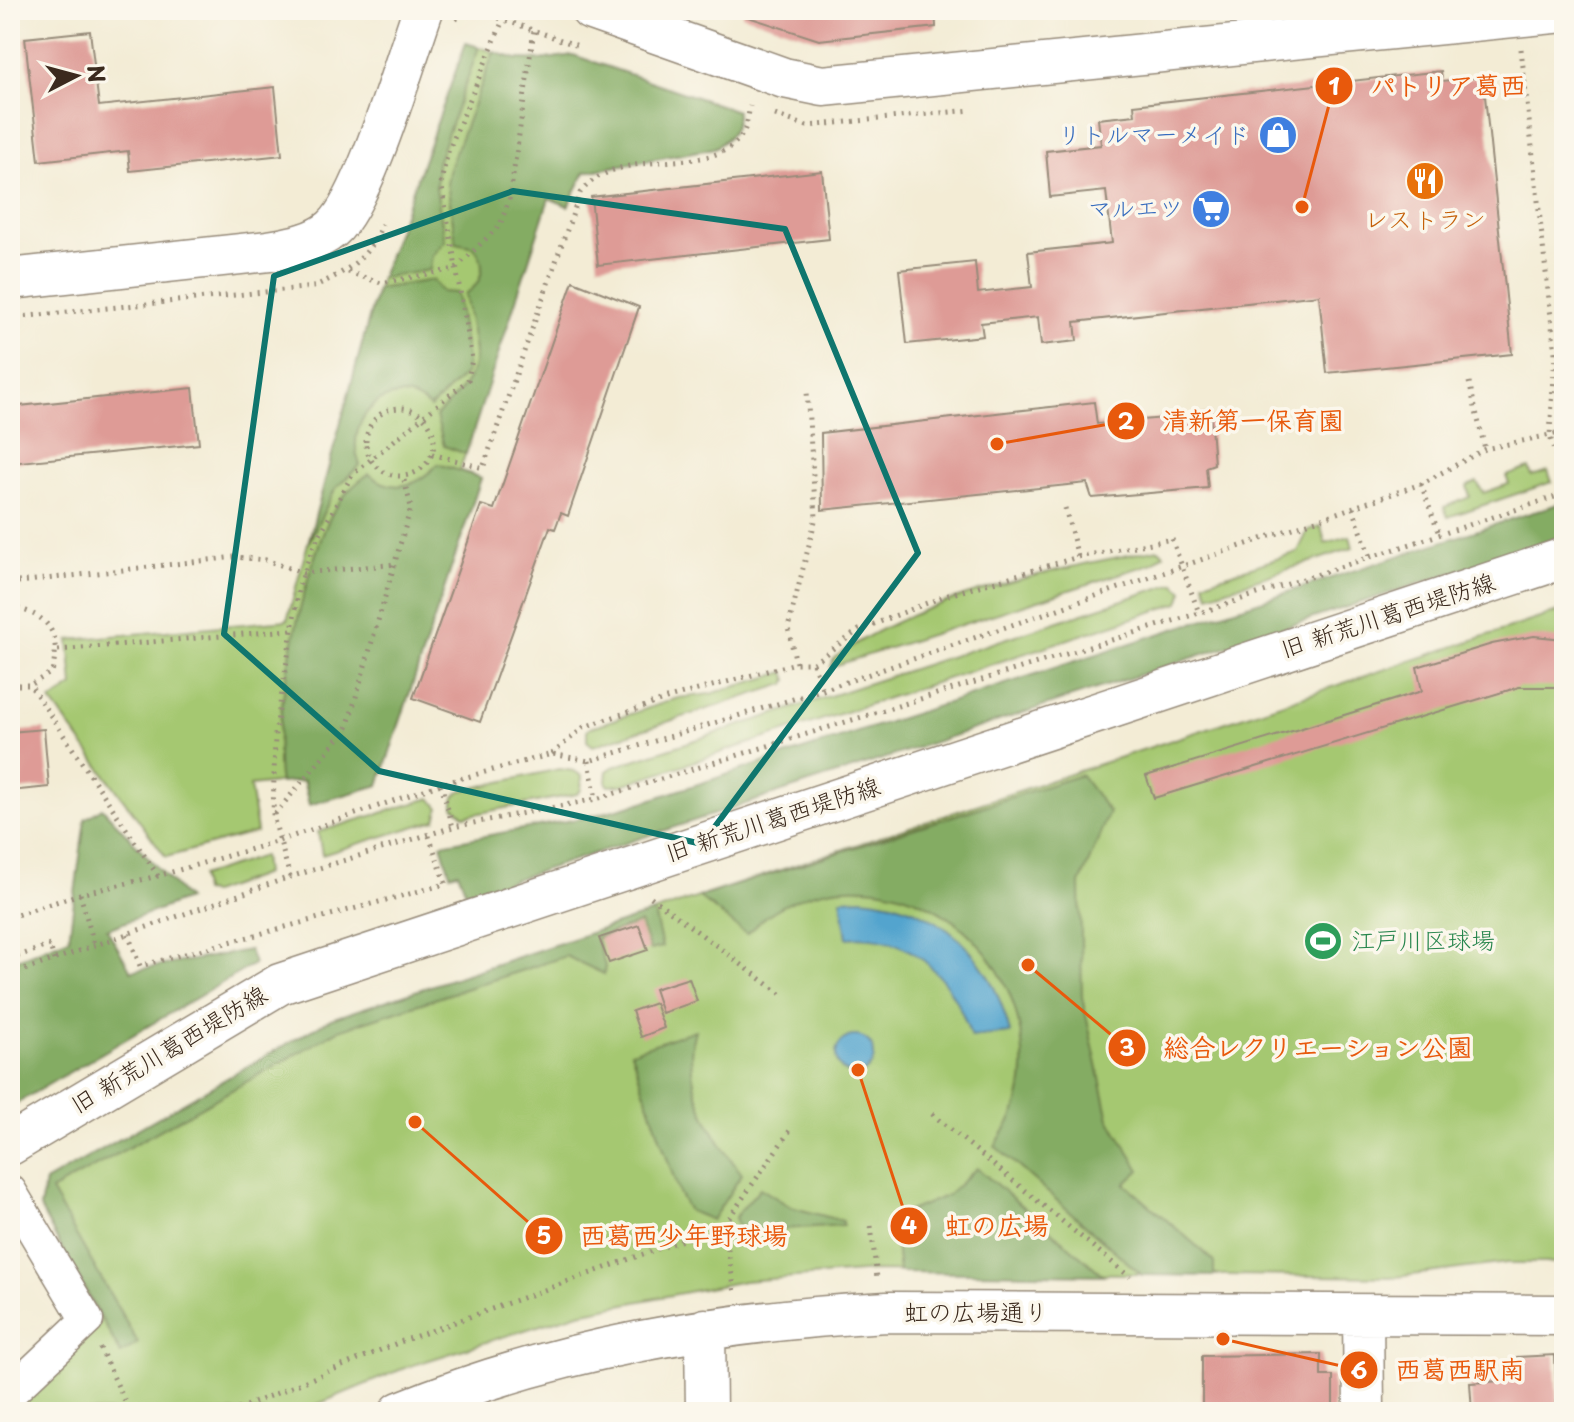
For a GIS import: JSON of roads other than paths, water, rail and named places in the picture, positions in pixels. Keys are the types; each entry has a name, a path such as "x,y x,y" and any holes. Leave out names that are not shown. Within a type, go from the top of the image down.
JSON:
{"street":[{"path":"591,10 784,78 823,86 1564,12"},
{"path":"10,279 269,251 311,242 332,229 348,208 440,14"},
{"name":"旧 新荒川葛西堤防線","path":"10,1145 280,984 1564,558"},
{"path":"10,1191 87,1320 10,1393"},
{"name":"虹の広場通り","path":"400,1412 527,1367 615,1345 796,1317 887,1312 1564,1315"},
{"path":"1363,1315 1364,1412"},
{"path":"705,1329 706,1412"}],"water":[{"path":"862,898 916,911 939,923 959,939 990,980 1002,1005 1010,1033 971,1037 953,996 927,963 891,942 847,938 841,899"},
{"path":"855,1036 868,1042 874,1055 868,1068 855,1074 842,1068 836,1055 842,1042"}],"place":[{"name":"リトルマーメイド","path":"1278,135"},
{"name":"レストラン","path":"1425,181"},
{"name":"パトリア葛西","path":"1302,207"},
{"name":"マルエツ","path":"1211,209"},
{"name":"清新第一保育園","path":"997,444"},
{"name":"江戸川区球場","path":"1323,941"},
{"name":"総合レクリエーション公園","path":"1028,965"},
{"name":"虹の広場","path":"858,1070"},
{"name":"西葛西少年野球場","path":"415,1122"},
{"name":"西葛西駅南","path":"1223,1339"}]}
